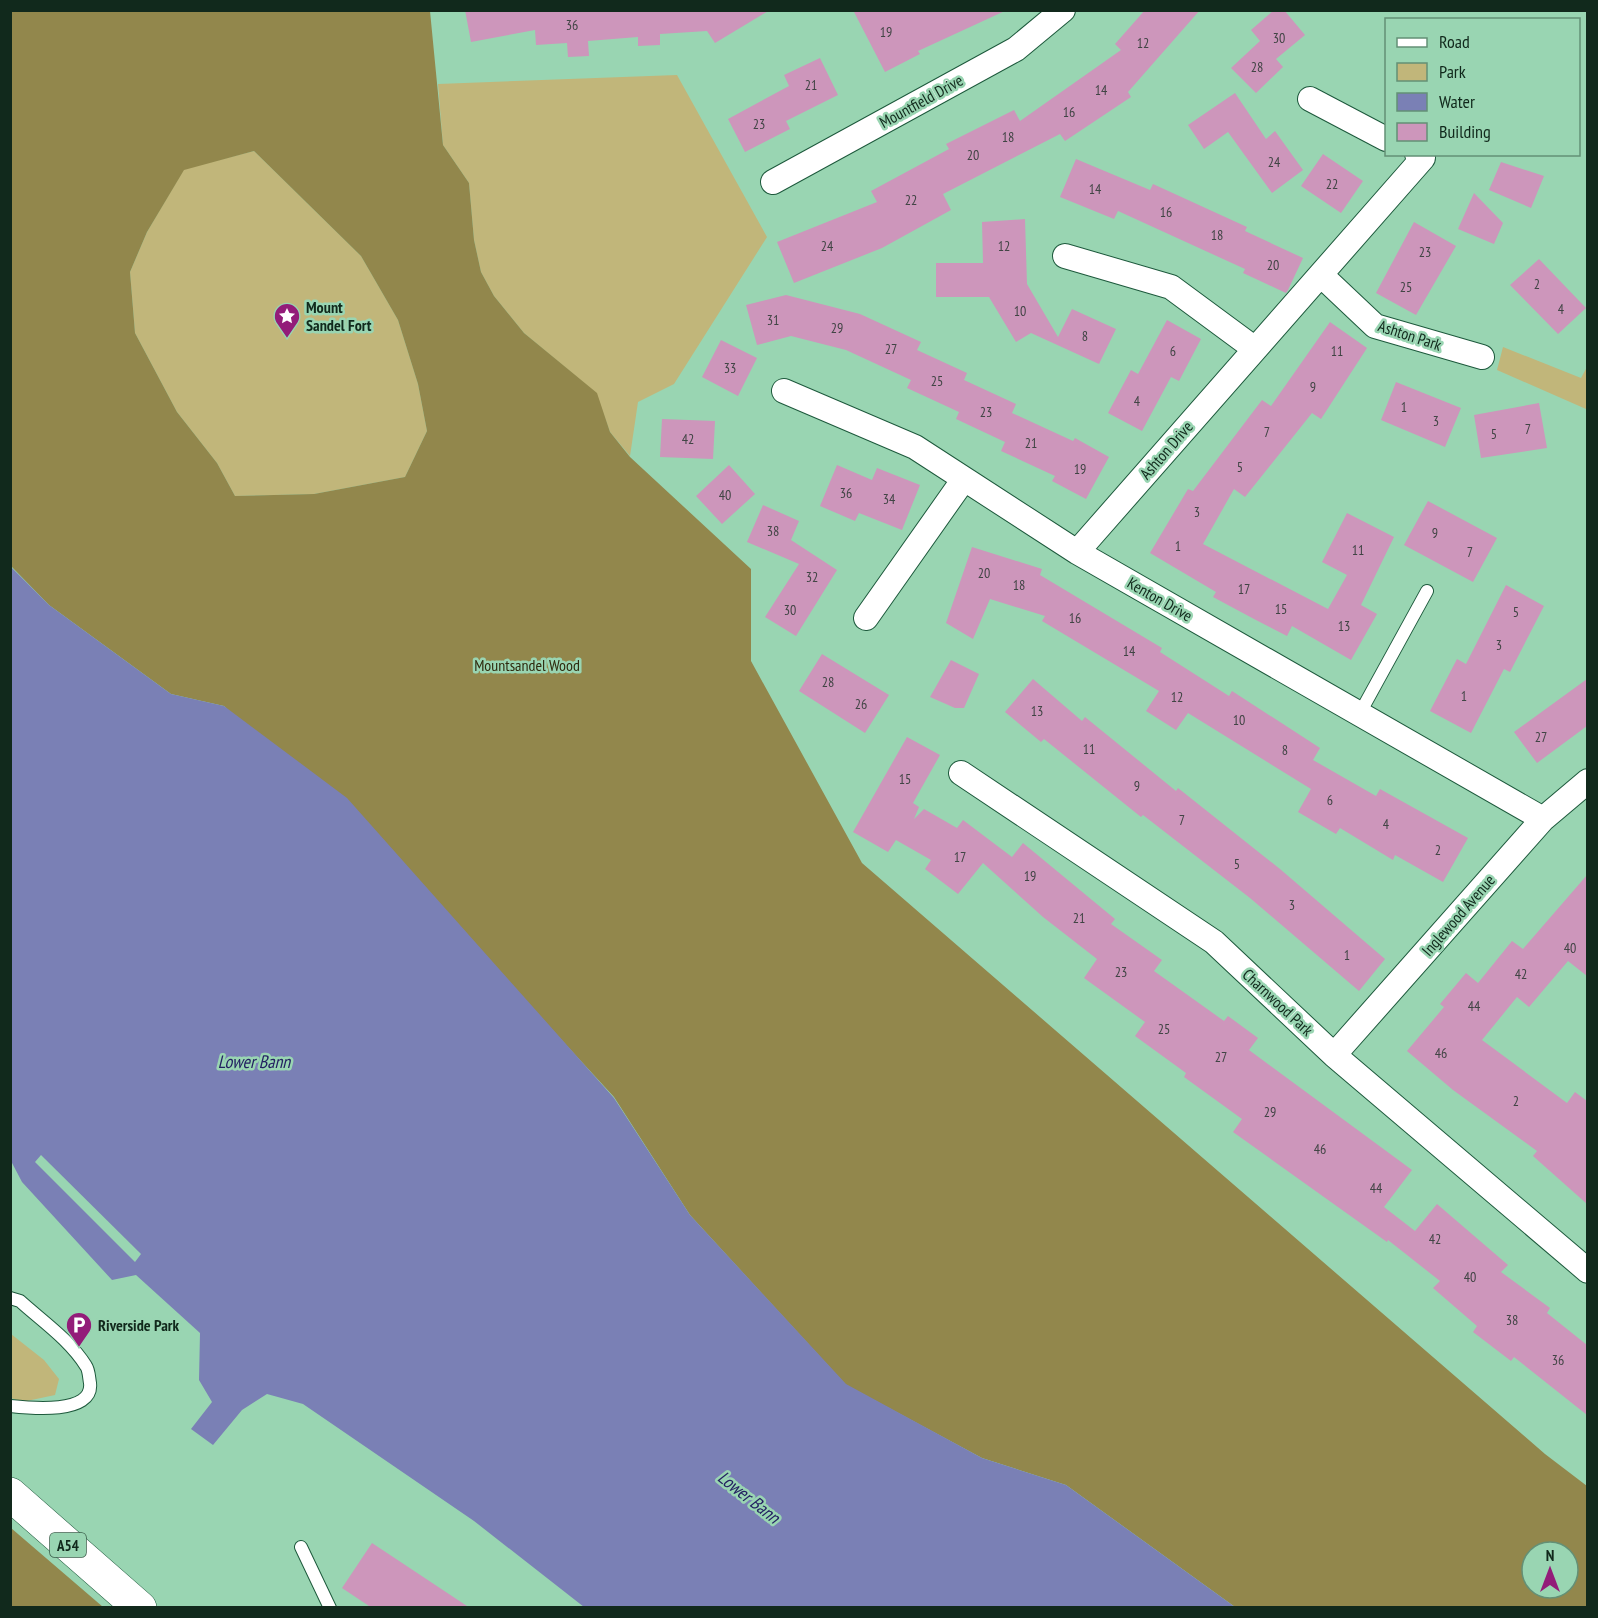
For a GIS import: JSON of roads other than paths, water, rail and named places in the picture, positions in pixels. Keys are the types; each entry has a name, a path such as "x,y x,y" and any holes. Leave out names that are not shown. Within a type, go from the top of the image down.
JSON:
{"main road":[{"name":"A54","path":"10,1494 140,1608"}],"street":[{"name":"Mountfield Drive","path":"773,182 1016,49 1062,10"},
{"path":"1310,99 1385,138"},
{"name":"Ashton Drive","path":"1077,552 1423,158 1420,156"},
{"path":"1065,256 1171,287 1256,349"},
{"name":"Ashton Park","path":"1321,275 1375,326 1482,357"},
{"name":"Kenton Drive","path":"784,391 915,447 1077,552 1543,819"},
{"path":"866,618 964,479"},
{"name":"Charnwood Park","path":"961,773 1214,942 1334,1055 1583,1259"},
{"name":"Inglewood Avenue","path":"1334,1055 1543,819 1587,781"}],"lane":[{"path":"1360,713 1427,591"},
{"path":"10,1298 20,1301 88,1367 90,1388 83,1400 70,1406 39,1408 10,1406"},
{"path":"301,1547 330,1608"}],"water":[{"name":"Lower Bann","path":"10,566 49,605 171,694 224,706 347,798 614,1098 690,1215 846,1384 982,1458 1066,1485 1235,1607 584,1607 474,1521 303,1404 267,1394 242,1410 213,1445 191,1429 212,1402 199,1380 200,1333 136,1275 112,1280 22,1182 11,1161"}],"place":[{"name":"Mount Sandel Fort","path":"287,339"},
{"name":"Riverside Park","path":"79,1348"}],"park label":[{"name":"Mountsandel Wood","path":"527,665"}]}
